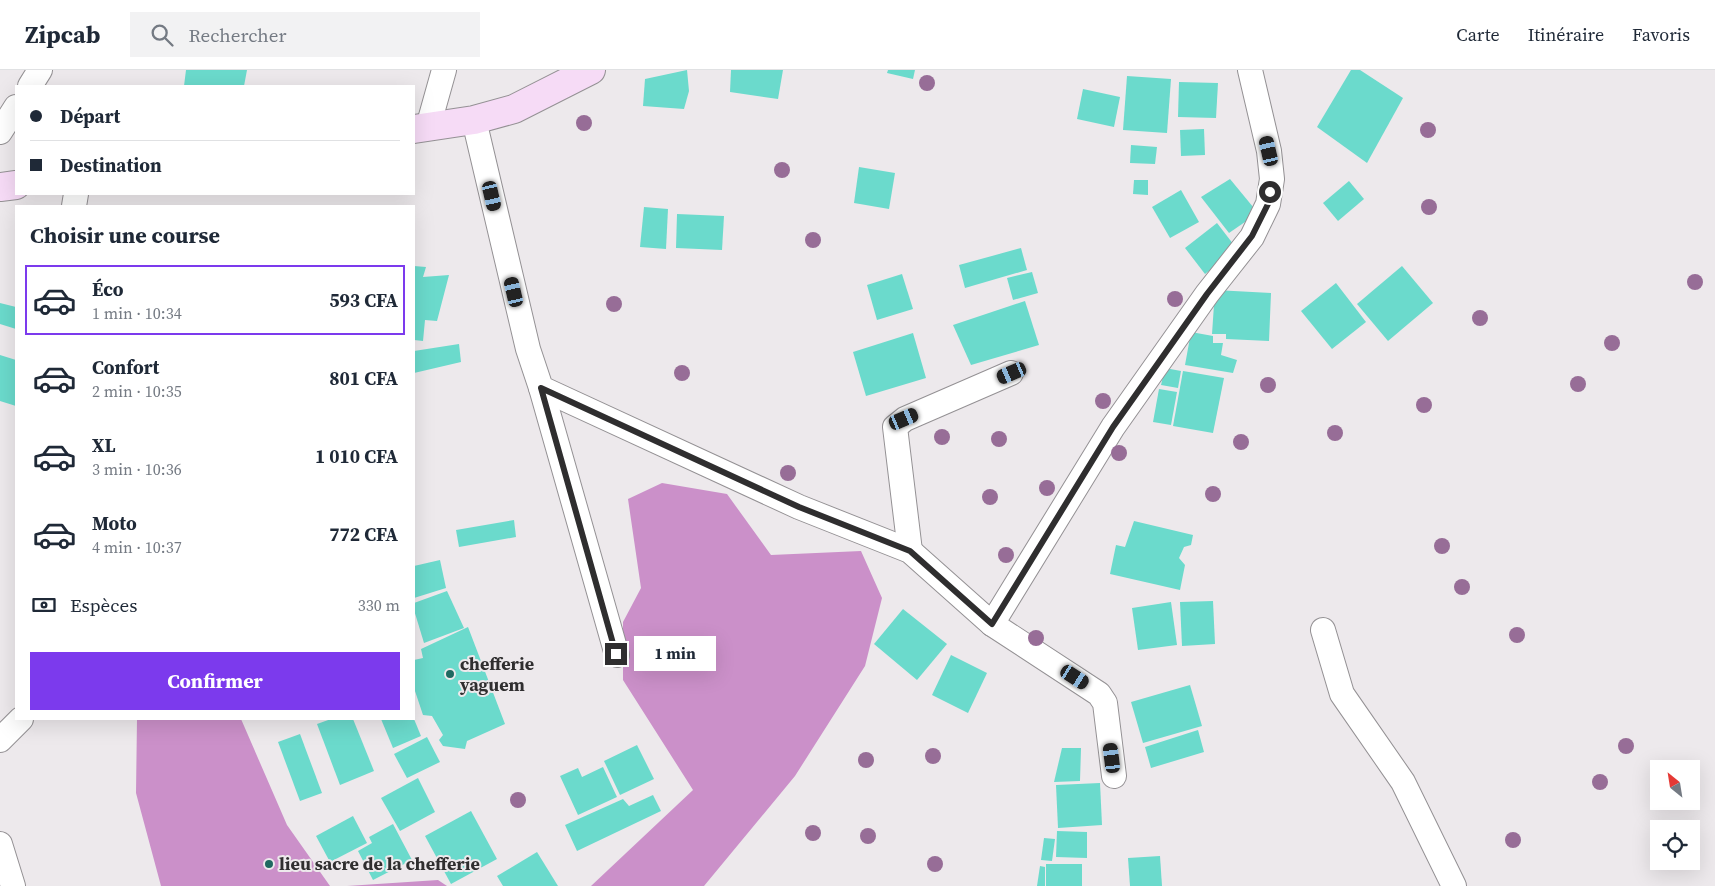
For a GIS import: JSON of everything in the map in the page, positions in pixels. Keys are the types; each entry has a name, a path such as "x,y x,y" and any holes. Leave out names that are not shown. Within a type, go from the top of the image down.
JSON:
{"main road":[{"path":"421,128 474,120 514,109 591,70"},
{"path":"0,188 15,185"}],"street":[{"path":"31,85 40,70"},
{"path":"421,128 444,70"},
{"path":"992,624 1113,427 1207,294 1252,236 1268,204 1272,179 1269,151 1250,70"},
{"path":"0,132 15,109"},
{"path":"474,120 528,349 541,388 616,654"},
{"path":"910,551 895,427 904,419 1012,373"},
{"path":"541,388 799,507 910,551 992,624 1099,694 1104,703 1114,776"},
{"path":"1324,630 1342,694 1403,782 1454,886"},
{"path":"0,740 20,720"},
{"path":"0,844 13,886"}],"shaded area":[{"path":"662,483 727,494 771,555 861,551 882,598 865,666 795,776 704,886 591,886 693,790 623,680 623,622 641,588 628,499"},
{"path":"137,720 241,720 287,825 330,886 161,886 136,793"},
{"path":"438,880 447,886 347,886"}],"building":[{"path":"186,70 247,70 244,85 184,85"},
{"path":"687,70 689,91 684,109 643,106 645,79"},
{"path":"731,70 783,70 778,99 730,92"},
{"path":"888,70 915,70 913,79 887,73"},
{"path":"1351,70 1360,70 1403,98 1367,163 1317,127"},
{"path":"1127,76 1171,79 1167,133 1123,130"},
{"path":"1179,82 1218,83 1216,118 1178,117"},
{"path":"1083,89 1120,97 1114,127 1077,119"},
{"path":"1204,129 1205,155 1181,156 1180,130"},
{"path":"1131,145 1157,147 1155,164 1130,163"},
{"path":"859,167 895,173 889,209 854,203"},
{"path":"1230,179 1258,213 1229,233 1201,197"},
{"path":"1134,180 1148,180 1148,195 1133,194"},
{"path":"1349,181 1364,199 1338,221 1323,203"},
{"path":"1181,190 1199,222 1170,238 1152,207"},
{"path":"644,207 668,209 666,249 640,247"},
{"path":"677,214 724,216 722,250 676,248"},
{"path":"1217,223 1237,249 1205,274 1185,248"},
{"path":"1021,248 1027,270 965,288 959,265"},
{"path":"415,266 426,267 423,277 449,275 437,321 425,320 423,341 415,340"},
{"path":"1402,266 1433,303 1388,341 1357,304"},
{"path":"1032,272 1038,293 1013,300 1007,278"},
{"path":"902,274 913,309 877,320 867,285"},
{"path":"1336,283 1366,322 1332,349 1301,311"},
{"path":"1215,290 1271,293 1269,341 1226,339 1226,334 1212,334"},
{"path":"1025,301 1039,345 971,365 953,325"},
{"path":"0,303 15,307 15,329 0,324"},
{"path":"1191,332 1213,336 1213,343 1223,343 1221,355 1237,360 1233,373 1185,365"},
{"path":"913,333 926,378 866,396 853,352"},
{"path":"459,344 461,362 415,373 415,351"},
{"path":"0,355 15,360 15,406 0,401"},
{"path":"1165,368 1181,371 1178,388 1161,385"},
{"path":"1183,371 1224,378 1213,433 1173,426"},
{"path":"1159,389 1177,392 1171,425 1153,422"},
{"path":"514,520 516,537 459,547 456,530"},
{"path":"1134,521 1193,535 1191,545 1184,547 1179,558 1185,565 1180,590 1110,574 1116,545 1125,547"},
{"path":"440,560 446,588 415,598 415,566"},
{"path":"447,591 464,628 424,643 415,613 415,603"},
{"path":"1213,601 1215,644 1182,646 1180,602"},
{"path":"1171,602 1177,645 1138,650 1132,608"},
{"path":"903,609 947,644 917,680 874,644"},
{"name":"chefferie yaguem","path":"468,627 505,724 467,741 465,749 443,746 439,740 443,735 432,716 423,715 415,691 415,660 423,658 421,649"},
{"path":"951,655 987,673 968,713 932,695"},
{"path":"1190,685 1202,726 1143,743 1131,702"},
{"path":"328,720 353,720 374,771 340,785 317,724"},
{"path":"381,720 414,720 421,736 393,748"},
{"path":"1198,730 1204,752 1151,768 1145,747"},
{"path":"300,734 322,793 300,801 278,742"},
{"path":"427,737 440,762 407,778 394,754"},
{"path":"637,745 654,779 620,795 604,761"},
{"path":"1062,748 1081,748 1080,781 1054,782"},
{"path":"603,767 617,797 578,815 560,776 578,768 582,777"},
{"path":"418,778 435,812 400,831 381,798"},
{"path":"1100,783 1102,825 1058,828 1056,785"},
{"path":"653,795 661,811 577,851 565,825 623,799 629,806"},
{"path":"471,811 497,859 451,884 425,836"},
{"path":"353,816 367,843 330,862 316,836"},
{"path":"393,824 412,860 373,880 358,851 372,843 369,837"},
{"path":"1057,831 1087,832 1087,858 1056,857"},
{"path":"1044,838 1055,839 1052,861 1041,860"},
{"path":"537,852 558,886 503,886 497,876"},
{"path":"1160,856 1162,886 1130,886 1128,858"},
{"path":"1046,864 1082,864 1082,886 1046,886"},
{"path":"1040,866 1045,867 1045,886 1037,886"}],"place":[{"name":"chefferie yaguem","path":"450,674"},
{"name":"lieu sacre de la chefferie","path":"269,864"}],"route":[{"path":"616,654 541,388 799,507 910,551 992,624 1113,427 1207,294 1252,236 1268,204 1270,192"}]}
